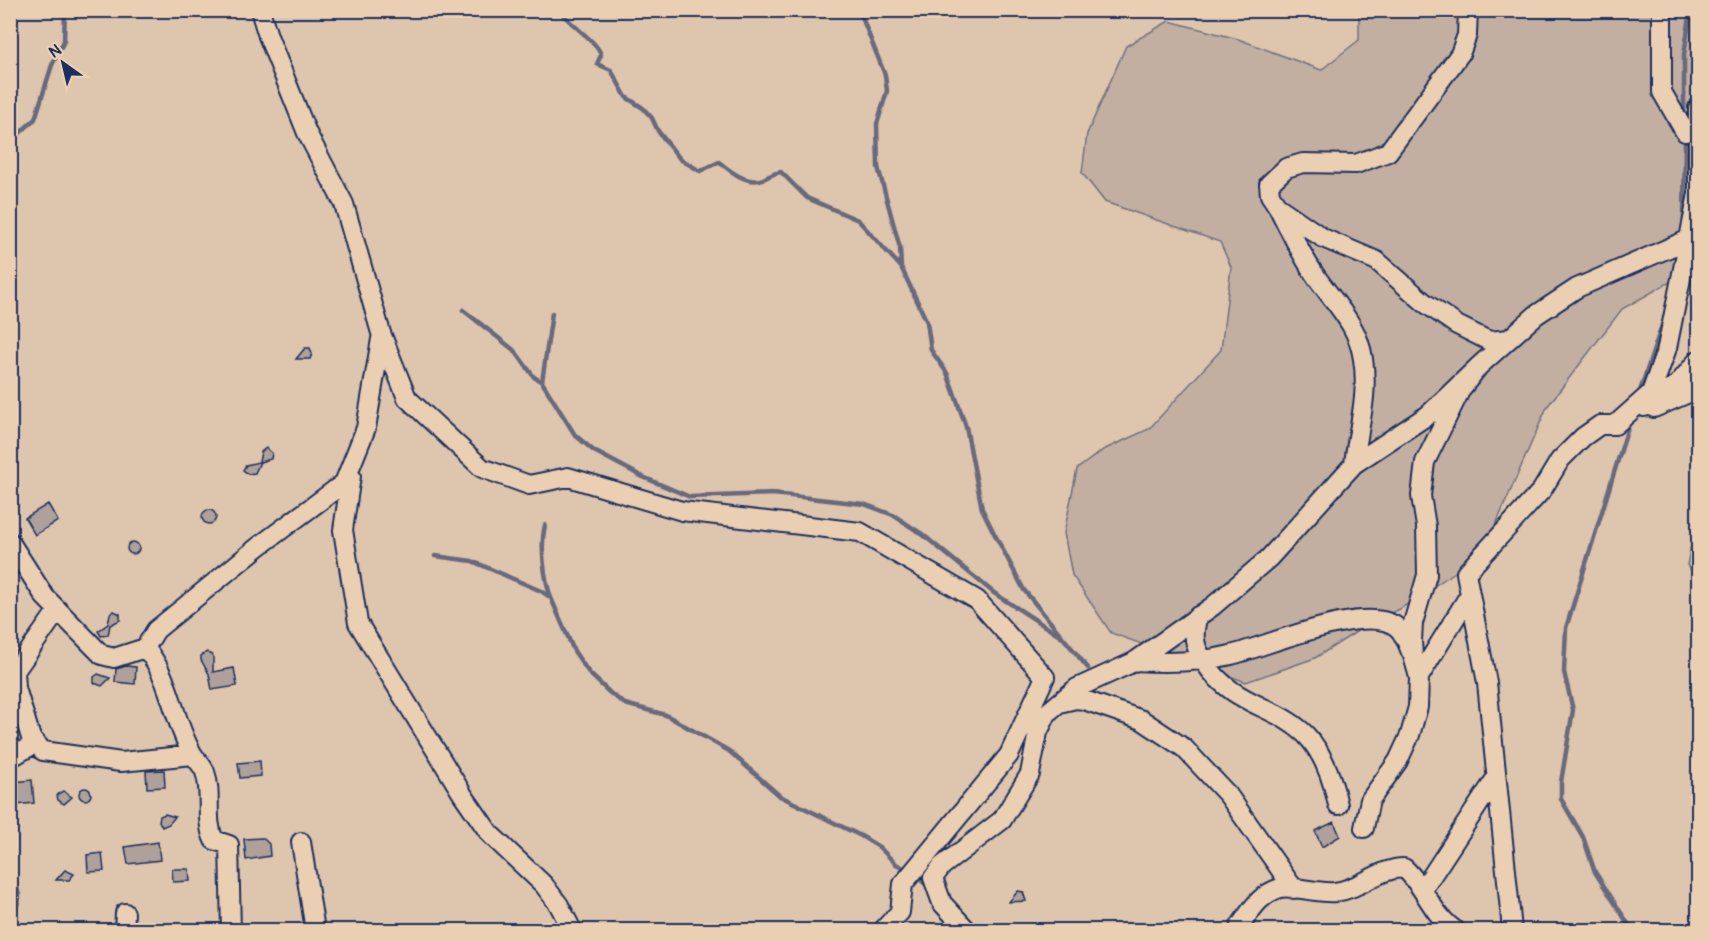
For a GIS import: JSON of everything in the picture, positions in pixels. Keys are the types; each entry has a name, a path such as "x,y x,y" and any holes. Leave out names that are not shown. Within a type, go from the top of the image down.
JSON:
{"street":[{"path":"260,10 267,36 307,133 344,204 381,333 407,398 482,468 529,485 568,477 682,511 860,532 977,600 1045,677 1009,755 903,884 900,912 883,930"},
{"path":"1354,464 1364,404 1364,360 1359,340 1354,326 1311,269 1270,195 1269,184 1286,168 1303,163 1364,163 1389,152 1460,54 1467,35 1468,10"},
{"path":"1662,10 1662,92 1685,132"},
{"path":"1621,422 1651,393 1658,377 1672,326 1693,238 1698,194 1698,108"},
{"path":"1278,207 1323,238 1377,261 1425,303 1457,325 1489,340 1509,339"},
{"path":"967,930 942,903 933,878 942,866 1002,820 1030,774 1038,732 1044,719 1058,703 1077,688 1135,661 1198,616 1269,558 1354,464 1428,415 1536,315 1577,288 1693,238"},
{"path":"10,542 45,597 107,658 145,648 156,630 258,547 336,492 344,483 366,428 375,385 381,333"},
{"path":"1621,422 1678,384 1698,360"},
{"path":"1413,656 1413,623 1426,575 1426,526 1421,496 1425,462 1461,389 1479,366"},
{"path":"1512,930 1487,683 1466,573 1542,490 1560,460 1583,437 1600,425 1621,422 1698,389"},
{"path":"358,449 347,490 343,530 358,623 463,795 490,834 544,885 559,905 572,930"},
{"path":"1419,676 1470,594"},
{"path":"58,610 15,671 16,688 31,738 43,751 121,762 192,755"},
{"path":"1198,616 1193,631 1195,645 1218,681 1231,692 1305,735 1322,759 1334,787 1338,805"},
{"path":"1135,661 1170,663 1203,660 1234,654 1271,641 1359,619 1385,621 1397,627 1413,656 1419,676 1418,706 1410,735 1398,761 1370,800 1364,828"},
{"path":"145,648 158,669 192,755 205,771 209,789 210,831 214,840 229,845 231,930"},
{"path":"1058,703 1076,699 1084,700 1142,720 1184,748 1228,795 1294,889"},
{"path":"10,758 36,742"},
{"path":"1423,889 1496,778"},
{"path":"301,842 315,930"},
{"path":"1241,930 1240,926 1259,899 1281,888 1336,892 1365,883 1389,868 1404,868 1455,930"}],"shaded area":[{"path":"1359,11 1698,11 1698,293 1690,281 1675,279 1622,309 1547,407 1493,531 1455,572 1400,609 1375,620 1315,658 1246,682 1111,633 1072,575 1064,533 1077,469 1103,450 1149,429 1221,350 1231,267 1220,242 1105,202 1082,173 1087,134 1126,46 1169,21 1238,39 1321,70 1359,40"},
{"path":"1698,510 1698,567 1693,573 1687,565"}],"building":[{"path":"305,348 310,348 312,354 310,359 296,359"},
{"path":"266,448 272,453 271,459 260,462 255,473 248,474 243,470 246,465 259,462 261,452"},
{"path":"48,504 58,521 35,535 25,518"},
{"path":"206,510 212,510 216,517 212,524 206,524 202,520 202,514"},
{"path":"135,542 139,548 135,554 131,554 127,546"},
{"path":"114,611 120,614 120,620 110,625 108,635 101,636 98,631 108,624 110,614"},
{"path":"207,652 213,656 213,672 234,668 237,686 212,690 209,674 201,660 201,656"},
{"path":"126,666 136,667 135,684 115,682 116,669"},
{"path":"98,674 110,678 102,686 94,683 94,677"},
{"path":"260,761 261,776 240,778 238,763"},
{"path":"164,770 165,787 147,788 146,771"},
{"path":"32,780 34,803 16,805 14,782"},
{"path":"87,788 91,794 87,800 83,800 79,792"},
{"path":"63,791 72,797 64,804 58,800 57,795"},
{"path":"165,814 175,817 169,824 162,827 159,821 160,816"},
{"path":"1334,822 1340,836 1322,847 1315,831"},
{"path":"263,838 269,844 270,856 246,860 244,839"},
{"path":"158,842 160,860 128,864 125,847"},
{"path":"102,853 104,871 88,872 87,855"},
{"path":"172,869 189,869 190,881 173,882"},
{"path":"65,870 74,874 69,880 56,880"},
{"path":"1018,891 1023,892 1026,901 1009,902"}],"waterway":[{"path":"10,142 35,119 52,65 64,41 65,10"},
{"path":"559,10 595,44 601,55 597,64 611,70 626,97 643,108 652,118 658,131 680,159 700,171 719,162 739,176 751,180 763,179 781,172 807,198 858,220 901,267 927,322 931,350 947,373 966,427 982,509 1024,590 1088,668"},
{"path":"859,10 885,75 887,91 877,124 878,167 900,248 901,267"},
{"path":"1684,115 1684,54 1691,10"},
{"path":"1684,220 1685,136"},
{"path":"463,310 515,351 534,377 542,382 575,435 594,451 643,477 690,497 773,494 864,504 893,515 922,534 994,593 1063,638"},
{"path":"542,382 552,313"},
{"path":"1639,394 1663,322"},
{"path":"1630,421 1566,628 1564,672 1573,710 1561,782 1561,799 1583,837 1595,872 1632,930"},
{"path":"545,525 544,562 551,598"},
{"path":"435,556 472,561 541,591 551,598 574,651 589,673 610,693 625,704 666,715 729,751 780,796 861,836 879,847 896,864 910,871"},
{"path":"10,874 19,895 17,905 10,917"},
{"path":"916,876 930,888"}]}
